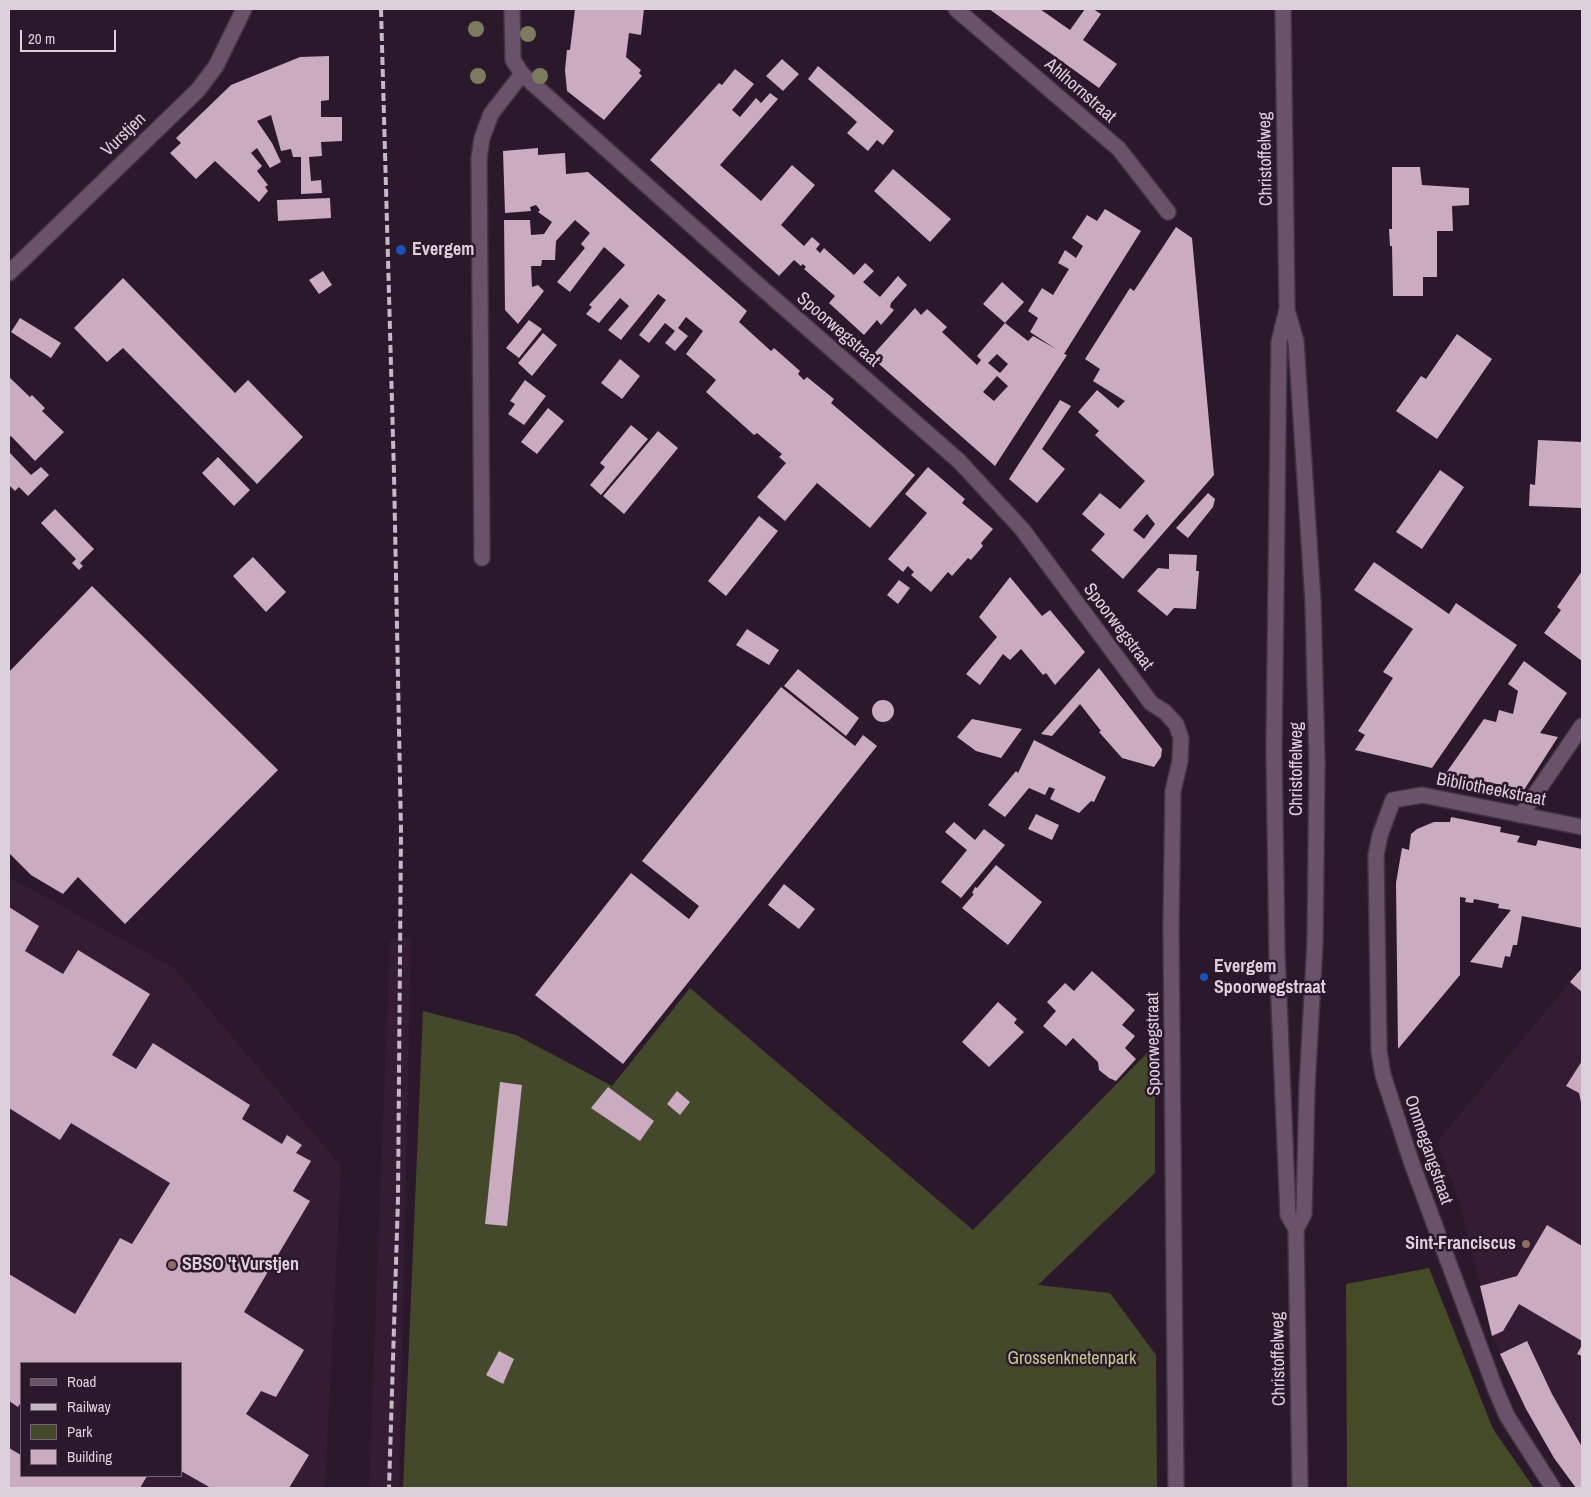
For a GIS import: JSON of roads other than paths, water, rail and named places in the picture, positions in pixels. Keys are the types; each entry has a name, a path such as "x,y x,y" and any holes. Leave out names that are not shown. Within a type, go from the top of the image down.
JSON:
{"street":[{"name":"Vurstjen","path":"9,273 198,90 216,66 244,9"},
{"name":"Spoorwegstraat","path":"512,9 513,60 522,74 959,461 1022,528 1151,703 1166,712 1176,724 1181,738 1180,761 1173,791 1171,927 1176,1488"},
{"name":"Ahlhornstraat","path":"956,9 1119,149 1168,212"},
{"name":"Christoffelweg","path":"1284,9 1287,309 1279,342 1273,733 1277,954 1288,1215 1296,1230 1300,1488"},
{"path":"482,558 478,158 482,138 491,114 522,74"},
{"name":"Christoffelweg","path":"1287,309 1296,341 1313,610 1317,764 1315,943 1307,1087 1304,1214 1296,1230"},
{"path":"1521,815 1582,726"},
{"name":"Bibliotheekstraat","path":"1393,800 1422,795 1582,827"},
{"name":"Ommegangstraat","path":"1393,800 1380,835 1376,854 1379,1051 1383,1075 1411,1161 1495,1388 1507,1416 1553,1488"}],"railway":[{"path":"381,9 394,474 401,832 398,1199 389,1488"}],"place":[{"name":"Evergem","path":"401,250"},
{"name":"Evergem Spoorwegstraat","path":"1204,977"},
{"name":"Sint-Franciscus","path":"1526,1244"},
{"name":"SBSO 't Vurstjen","path":"172,1265"}],"park label":[{"name":"Grossenknetenpark","path":"1072,1359"}]}
